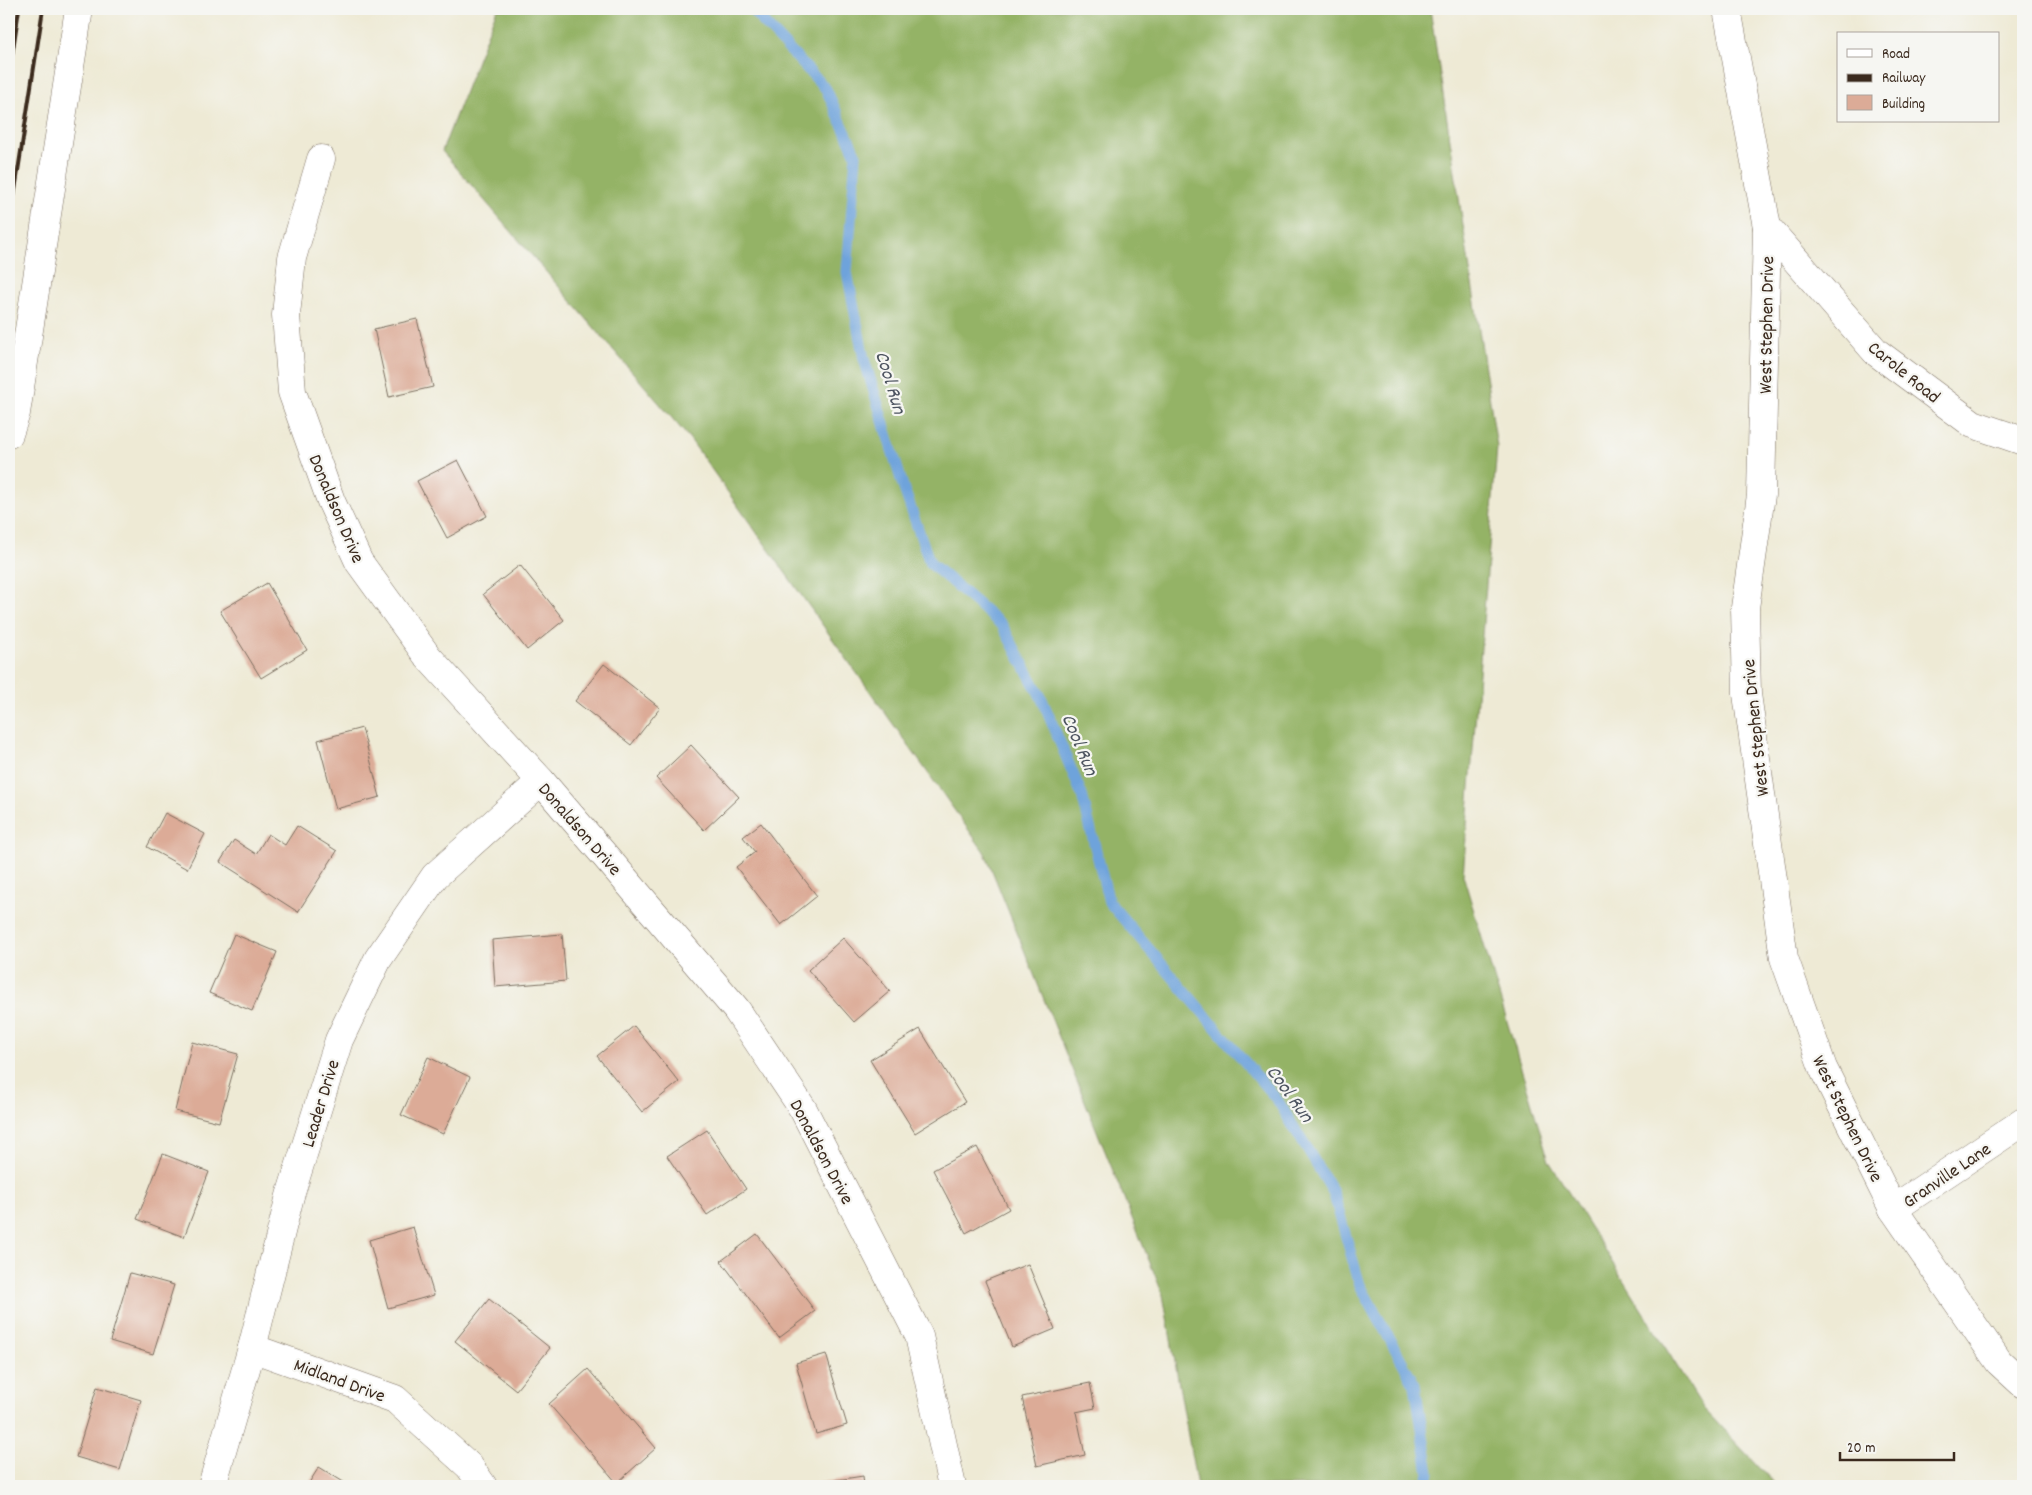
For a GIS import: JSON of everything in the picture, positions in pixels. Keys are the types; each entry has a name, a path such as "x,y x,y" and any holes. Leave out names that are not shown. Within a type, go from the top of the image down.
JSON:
{"street":[{"path":"9,434 16,413 79,9"},
{"name":"West Stephen Drive","path":"1728,9 1767,227 1761,495 1745,608 1747,694 1784,958 1822,1068 1893,1209 1999,1362 2023,1384"},
{"name":"Donaldson Drive","path":"322,159 292,258 286,315 292,392 331,501 359,562 428,657 541,781 736,1009 803,1109 919,1336 952,1486"},
{"name":"Carole Road","path":"1767,227 1876,352 1973,424 2023,441"},
{"name":"Leader Drive","path":"212,1486 252,1348 290,1196 339,1040 378,960 435,876 541,781"},
{"name":"Granville Lane","path":"1893,1209 2023,1122"},
{"name":"Midland Drive","path":"252,1348 395,1399 469,1466 483,1486"}],"green space":[{"path":"497,9 1430,9 1497,447 1463,875 1549,1161 1703,1408 1777,1486 1197,1486 1163,1295 985,853 690,439 442,151"}],"building":[{"path":"417,319 433,387 389,397 374,329"},
{"path":"458,460 487,516 447,538 417,481"},
{"path":"520,565 564,620 527,650 483,594"},
{"path":"267,583 307,650 261,678 220,611"},
{"path":"604,664 660,708 631,745 575,701"},
{"path":"362,728 380,797 336,809 318,740"},
{"path":"691,745 739,797 704,830 656,778"},
{"path":"165,813 205,834 187,869 147,847"},
{"path":"761,823 817,896 781,925 736,867 755,852 743,837"},
{"path":"297,826 337,851 298,912 220,862 234,840 256,854 268,834 285,845"},
{"path":"234,934 277,952 252,1011 209,993"},
{"path":"562,934 566,981 495,987 492,940"},
{"path":"843,938 890,991 854,1022 808,970"},
{"path":"634,1026 679,1082 642,1112 597,1056"},
{"path":"920,1029 965,1102 915,1133 870,1060"},
{"path":"192,1042 238,1054 219,1122 175,1111"},
{"path":"428,1057 470,1077 443,1134 401,1115"},
{"path":"707,1130 746,1189 707,1215 667,1156"},
{"path":"977,1147 1009,1209 966,1233 933,1170"},
{"path":"163,1154 209,1172 184,1237 137,1219"},
{"path":"413,1227 434,1295 388,1308 369,1240"},
{"path":"757,1234 815,1311 779,1338 721,1261"},
{"path":"1028,1264 1055,1329 1012,1347 985,1281"},
{"path":"130,1273 174,1285 153,1354 110,1341"},
{"path":"489,1299 550,1348 516,1390 455,1341"},
{"path":"826,1354 847,1425 816,1434 796,1363"},
{"path":"588,1369 656,1448 617,1483 549,1404"},
{"path":"1090,1383 1095,1408 1076,1412 1085,1455 1037,1466 1022,1397"},
{"path":"97,1387 141,1400 120,1470 76,1457"},
{"path":"319,1467 350,1486 307,1486"},
{"path":"863,1476 864,1486 817,1486 817,1483"}],"waterway":[{"name":"Cool Run","path":"751,9 826,89 856,155 847,272 864,359 903,486 930,563 1002,625 1041,697 1082,795 1109,902 1278,1101 1333,1192 1360,1285 1415,1385 1429,1473 1426,1486"}],"railway":[{"path":"9,76 19,9"},
{"path":"9,229 43,9"}]}
